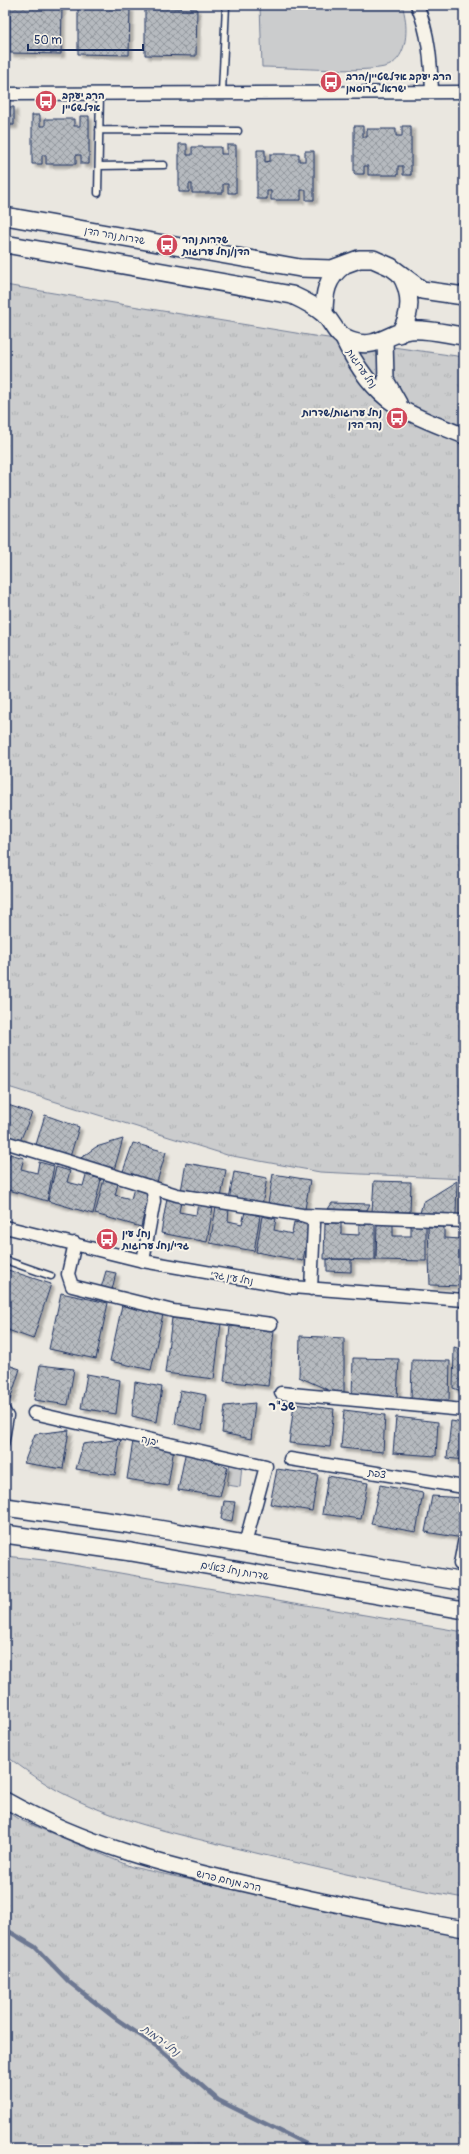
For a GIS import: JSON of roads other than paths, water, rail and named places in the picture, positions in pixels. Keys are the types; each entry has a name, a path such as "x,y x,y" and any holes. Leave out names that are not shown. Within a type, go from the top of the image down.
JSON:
{"main road":[{"name":"שדרות נהר הדן","path":"5,216 300,268 326,269 344,265 359,259 373,259 386,263 422,290 464,296"},
{"path":"5,244 283,292 301,299 324,314 334,330 342,337 359,344 372,344 409,330 424,330 464,336"},
{"name":"שדרות נהר הדן","path":"324,314 325,289 331,277 344,265"},
{"name":"שדרות נהר הדן","path":"392,337 408,313 409,300 407,287 399,274"},
{"path":"5,1507 245,1544 464,1582"},
{"name":"שדרות נחל צאלים","path":"5,1534 131,1552 464,1610"}],"street":[{"path":"417,5 423,19 431,57 432,92"},
{"path":"5,94 464,92"},
{"name":"נחל ערוגות","path":"342,337 348,349 373,385 386,398 404,410 464,436"},
{"name":"נחל ערוגות","path":"392,337 386,380 392,394 404,410"},
{"path":"5,1142 177,1195 302,1215 464,1221"},
{"path":"143,1261 154,1201 153,1192 149,1186"},
{"path":"302,1215 311,1218 314,1224 311,1289"},
{"name":"נחל עין גדי","path":"5,1227 75,1243 143,1261 292,1287 464,1300"},
{"path":"75,1243 68,1274 72,1286 173,1311 271,1324"},
{"path":"281,1393 464,1410"},
{"name":"יבנה","path":"34,1414 266,1466 245,1544"},
{"name":"צפת","path":"290,1459 464,1487"},
{"path":"460,1564 464,1543"},
{"name":"הרב מנחם פרוש","path":"5,1800 36,1817 83,1838 136,1856 300,1896 464,1929"}],"lane":[{"path":"222,92 226,5"},
{"path":"98,193 100,93"},
{"path":"99,130 238,131"},
{"path":"99,166 164,165"},
{"path":"5,1260 50,1276"},
{"path":"5,1407 10,1416 10,1421 5,1445"}],"waterway":[{"name":"נחל ירמות","path":"5,1929 35,1947 69,1982 115,2018 159,2048 218,2100 316,2149"}],"place":[{"name":"הרב יעקב אדלשטיין/הרב ישראל גרוסמן","path":"331,82"},
{"name":"הרב יעקב אדלשטיין","path":"46,101"},
{"name":"שדרות נהר הדן/נחל ערוגות","path":"167,245"},
{"name":"נחל ערוגות/שדרות נהר הדן","path":"397,418"},
{"name":"נחל עין גדי/נחל ערוגות","path":"107,1239"}],"district":[{"name":"שז\"ר","path":"282,1406"}]}
